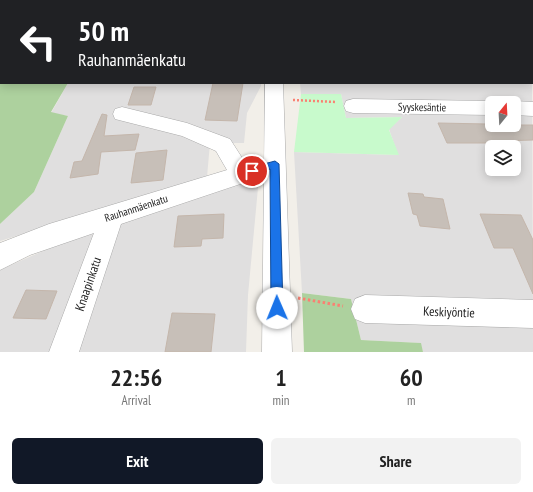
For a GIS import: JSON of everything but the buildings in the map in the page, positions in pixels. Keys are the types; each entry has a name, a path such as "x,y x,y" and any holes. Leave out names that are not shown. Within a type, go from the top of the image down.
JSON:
{"street":[{"path":"277,352 275,164 280,91"},
{"name":"Syyskesäntie","path":"353,106 485,108"},
{"path":"521,108 533,109"},
{"path":"122,114 187,130 223,145 241,174"},
{"name":"Rauhanmäenkatu","path":"0,257 35,241 275,164"},
{"name":"Knaapinkatu","path":"64,352 112,216"},
{"name":"Keskiyöntie","path":"365,309 533,314"}],"path":[{"path":"280,91 341,102 353,106"},
{"path":"276,293 365,309"}],"shaded area":[{"path":"67,84 261,84 247,113 244,143 210,143 207,177 0,241 0,224 34,192 68,116 51,113"},
{"path":"300,84 532,84 533,352 423,352 420,343 361,340 351,299 302,293 294,152 398,155 389,129 402,117 346,118 341,94 301,94"},
{"path":"259,177 248,295 246,352 76,352 120,221"},
{"path":"95,232 51,352 0,352 0,270 61,243"}],"green space":[{"path":"0,84 67,84 51,112 68,116 34,192 0,224"},
{"path":"301,94 341,94 346,118 402,117 389,130 399,155 294,152"},
{"path":"302,293 351,299 361,340 421,343 423,352 304,352"}],"route":[{"path":"252,171 275,164 277,308"}]}
